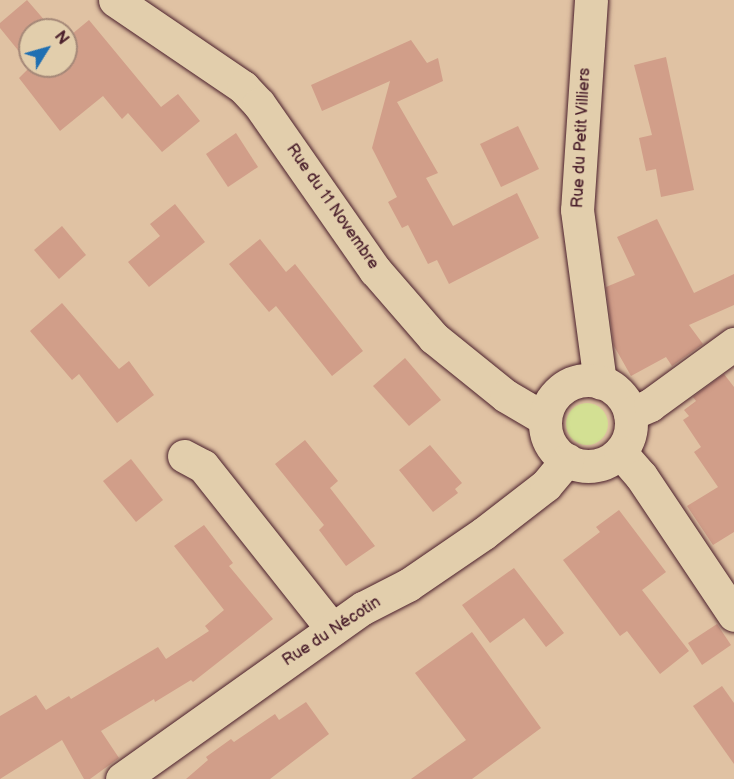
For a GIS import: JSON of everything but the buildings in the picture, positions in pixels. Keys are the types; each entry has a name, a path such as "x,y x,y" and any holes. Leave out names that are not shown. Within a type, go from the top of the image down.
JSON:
{"street":[{"name":"Rue du 11 Novembre","path":"115,0 243,87 259,104 375,270 434,338 506,396 545,419"},
{"name":"Rue du Petit Villiers","path":"591,0 577,210 600,382"},
{"path":"630,414 650,405 734,344"},
{"path":"588,380 600,382 620,394 630,414 627,441 611,460 589,466 567,460 550,443 545,419 554,396 564,387 588,380"},
{"path":"620,452 641,476 734,615"},
{"path":"184,456 203,466 332,629"},
{"name":"Rue du Nécotin","path":"122,779 332,629 363,608 408,585 484,533 546,485 567,460"}],"green space":[{"path":"587,403 595,404 602,409 607,416 607,432 602,439 595,444 587,445 579,444 572,439 567,432 566,424 567,416 572,409 579,404"}]}
